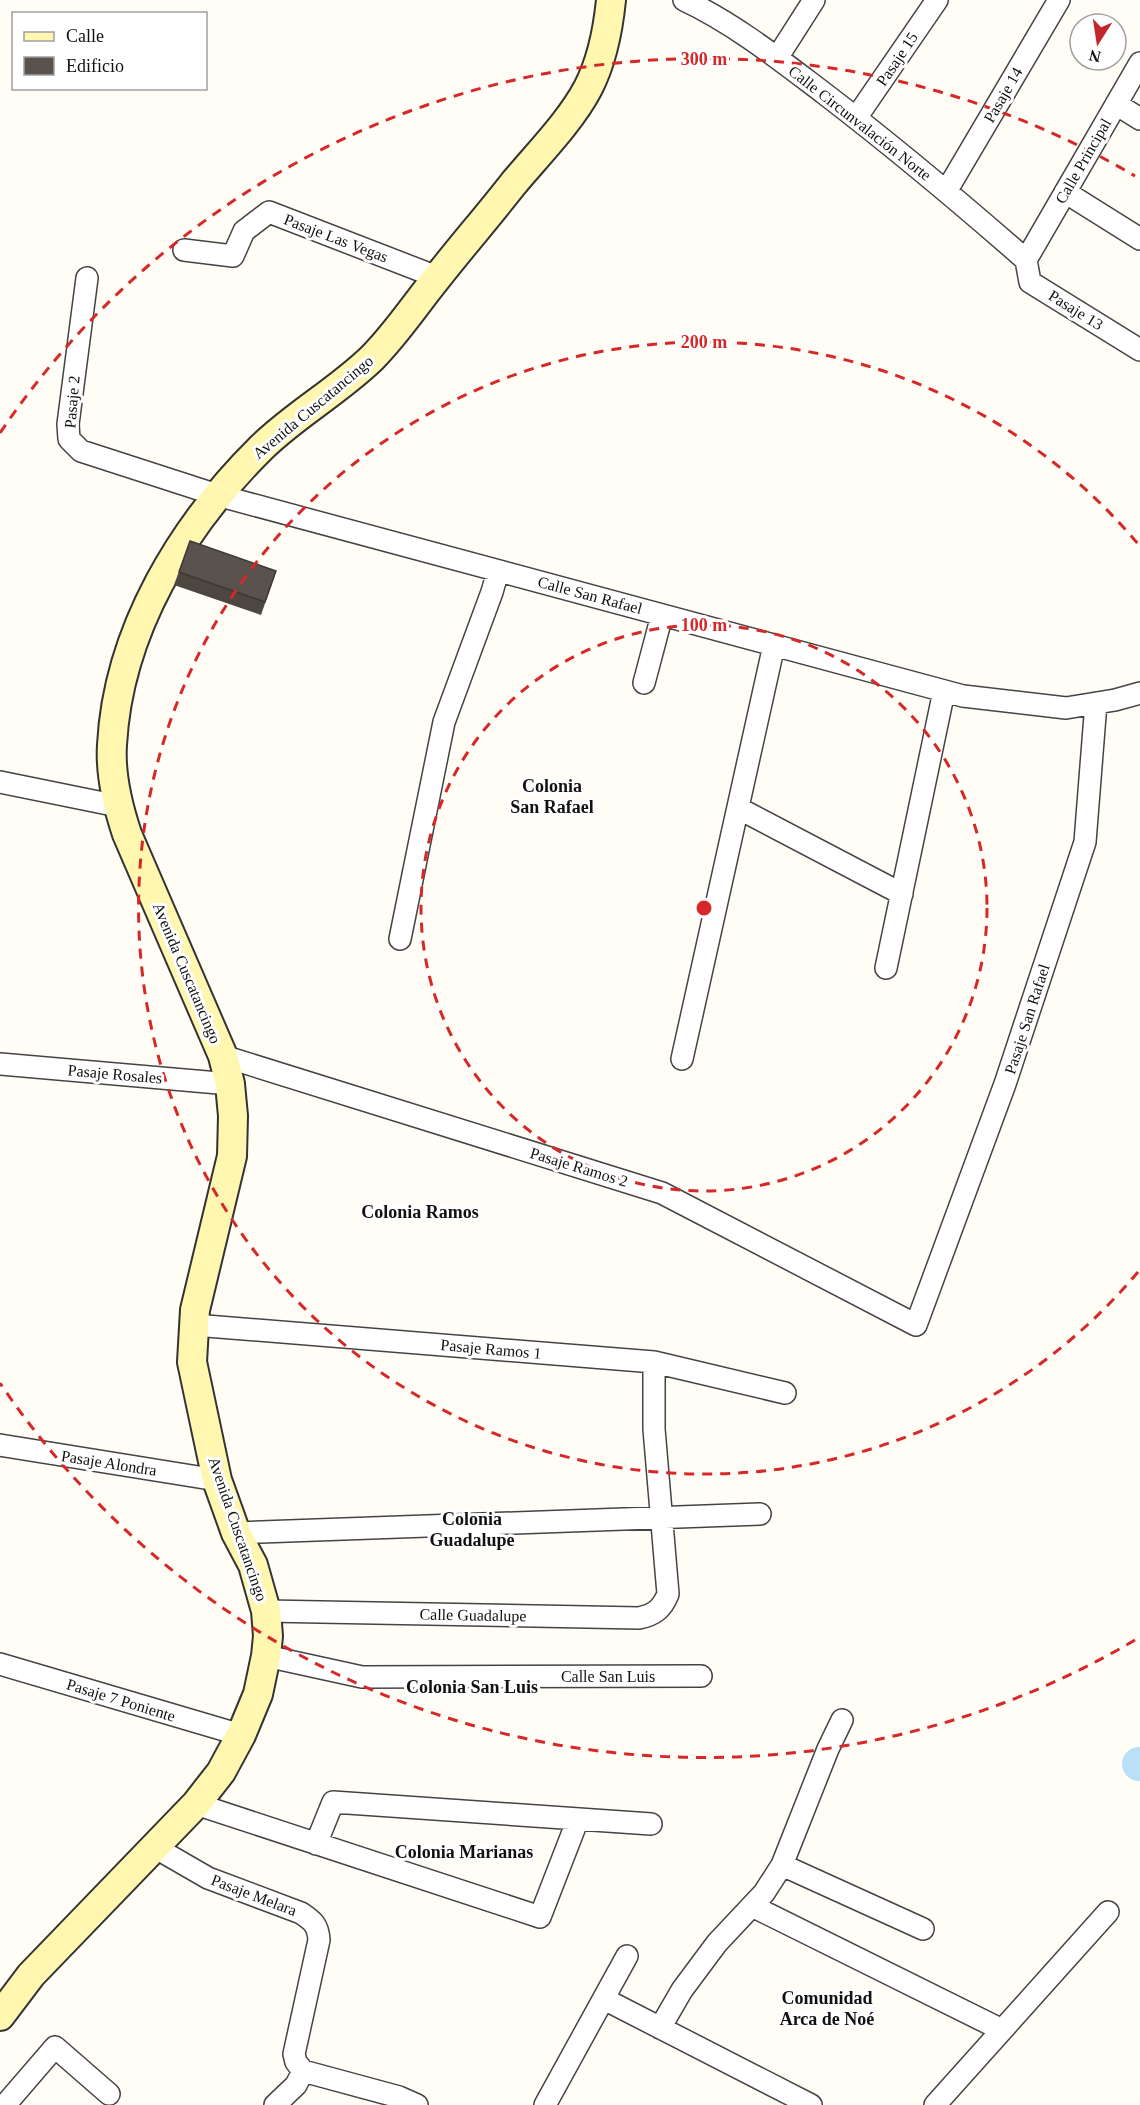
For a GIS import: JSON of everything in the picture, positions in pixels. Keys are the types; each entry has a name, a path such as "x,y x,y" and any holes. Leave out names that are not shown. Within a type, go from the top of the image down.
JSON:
{"street":[{"name":"Avenida Cuscatancingo","path":"0,2016 31,1975 156,1848 221,1772 241,1736 258,1694 268,1636 266,1611 253,1565 236,1533 217,1480 192,1362 194,1325 206,1257 232,1156 233,1116 230,1084 223,1056 127,834 118,806 112,747 120,681 142,620 168,565 217,495 262,446 298,415 345,383 373,357 399,328 437,277 578,105 601,54 611,0"},
{"path":"777,58 814,0"},
{"name":"Pasaje 15","path":"856,118 937,0"},
{"name":"Pasaje 14","path":"947,190 1059,0"},
{"name":"Calle Circunvalación Norte","path":"698,3 777,58 856,118 947,190 1026,260"},
{"name":"Calle Principal","path":"1026,260 1140,63"},
{"path":"1116,104 1140,119"},
{"path":"1065,192 1140,239"},
{"name":"Pasaje Las Vegas","path":"184,250 233,256 244,231 268,212 437,277"},
{"name":"Pasaje 13","path":"1026,260 1030,282 1140,350"},
{"name":"Pasaje 2","path":"87,278 68,424 69,439 81,451 217,495"},
{"name":"Calle San Rafael","path":"217,495 963,696 1066,708 1140,693"},
{"path":"400,939 444,722 498,571"},
{"path":"644,683 662,615"},
{"path":"682,1059 774,645"},
{"path":"886,968 944,691"},
{"name":"Pasaje San Rafael","path":"916,1325 1005,1084 1085,842 1095,703"},
{"path":"0,782 118,806"},
{"path":"738,808 902,894"},
{"name":"Pasaje Ramos 2","path":"223,1056 662,1193 916,1325"},
{"name":"Pasaje Rosales","path":"0,1064 230,1084"},
{"name":"Pasaje Ramos 1","path":"194,1325 654,1362 785,1393"},
{"path":"654,1362 654,1429 662,1518"},
{"name":"Pasaje Alondra","path":"0,1445 217,1480"},
{"path":"236,1533 760,1515"},
{"name":"Calle Guadalupe","path":"266,1611 639,1618 651,1616 659,1610 668,1594 662,1518"},
{"name":"Calle San Luis","path":"266,1656 362,1677 701,1676"},
{"name":"Pasaje 7 Poniente","path":"0,1664 241,1736"},
{"path":"660,2028 682,1990 717,1943 764,1893 782,1865 828,1749 842,1720"},
{"path":"316,1844 333,1802 651,1824"},
{"path":"196,1804 540,1917 578,1819"},
{"name":"Pasaje Melara","path":"156,1848 208,1878 301,1913 314,1922 319,1940 294,2054 301,2069"},
{"path":"782,1865 923,1929"},
{"path":"752,1906 1002,2030"},
{"path":"935,2105 1108,1912"},
{"path":"545,2105 627,1956"},
{"path":"604,1999 811,2105"},
{"path":"6,2105 55,2047 109,2094"},
{"path":"275,2105 296,2085 301,2069 399,2097 417,2105"}],"building":[{"path":"190,541 276,571 265,602 179,572"}],"district":[{"name":"Colonia San Rafael","path":"552,796"},
{"name":"Colonia Ramos","path":"420,1212"},
{"name":"Colonia Guadalupe","path":"472,1529"},
{"name":"Colonia San Luis","path":"472,1687"},
{"name":"Colonia Marianas","path":"464,1852"},
{"name":"Comunidad Arca de Noé","path":"827,2008"}]}
